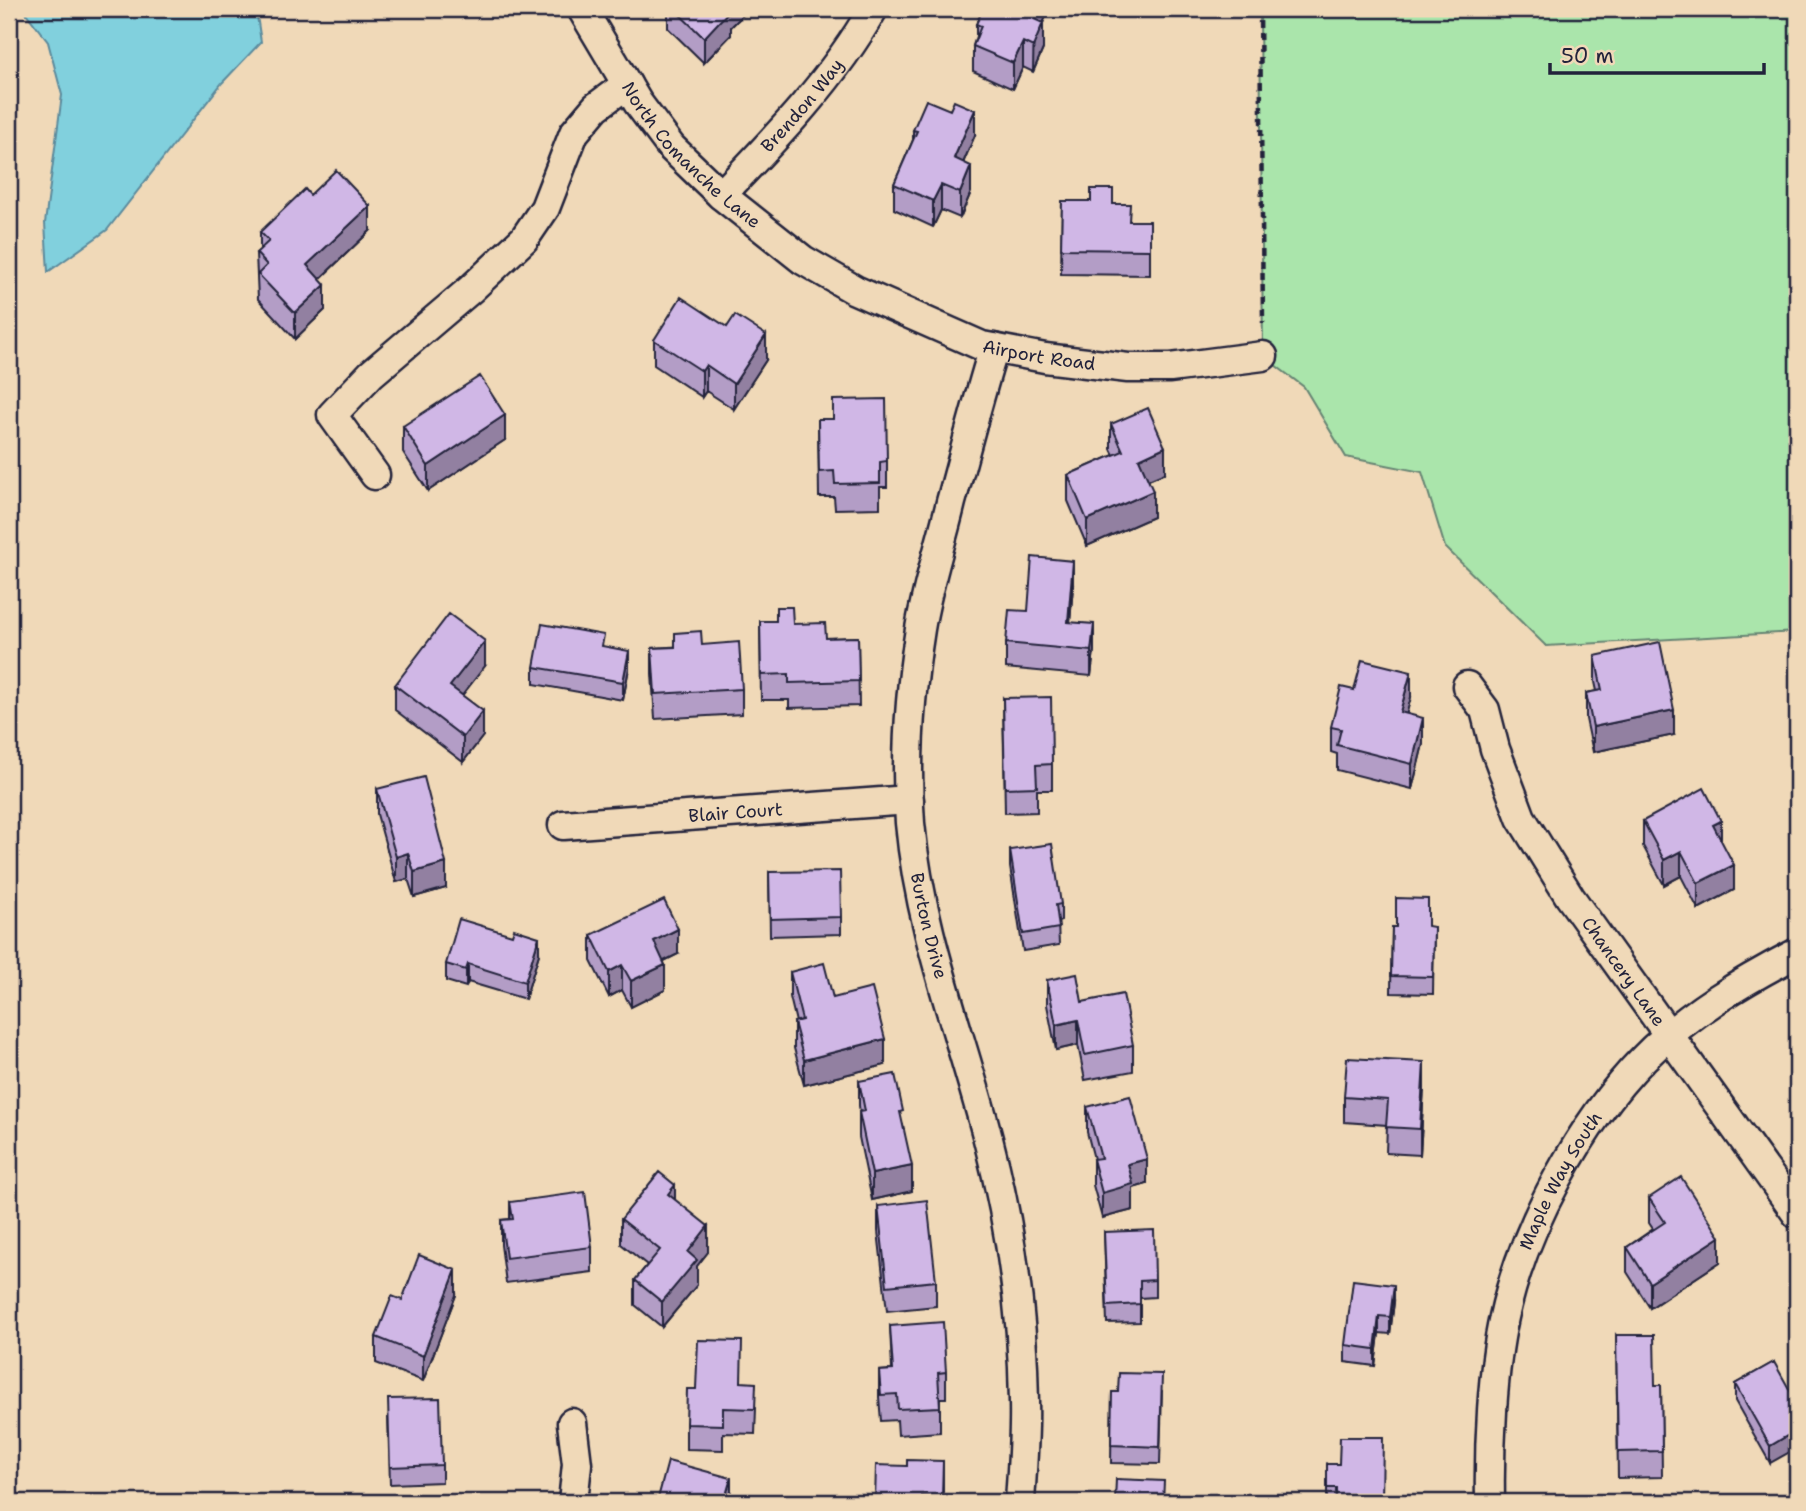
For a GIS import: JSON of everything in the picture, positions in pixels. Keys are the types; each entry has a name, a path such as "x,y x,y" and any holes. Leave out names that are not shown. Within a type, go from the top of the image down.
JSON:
{"street":[{"name":"North Comanche Lane","path":"582,9 627,85 671,147 721,195 803,260 829,275"},
{"name":"Brendon Way","path":"721,195 810,97 861,31 873,9"},
{"path":"375,475 332,415 371,374 471,289 523,239 545,208 574,133 596,107 627,85"},
{"name":"Airport Road","path":"829,275 855,290 982,346 1045,358 1128,368 1170,368 1263,356"},
{"name":"Burton Drive","path":"994,348 920,627 912,689 909,800 923,910 988,1139 1014,1272 1022,1337 1024,1404 1020,1502"},
{"name":"Chancery Lane","path":"1467,686 1485,710 1495,749 1521,818 1570,897 1797,1214"},
{"name":"Blair Court","path":"564,825 909,800"},
{"name":"Maple Way South","path":"1490,1502 1497,1358 1503,1318 1525,1250 1553,1189 1600,1111 1644,1058 1717,999 1797,953"},
{"path":"572,1423 577,1464 573,1502"}],"path":[{"path":"1260,9 1263,323"}],"green space":[{"path":"1260,9 1797,9 1797,632 1546,646 1445,547 1422,472 1346,457 1304,387 1263,356"}],"water":[{"path":"23,9 256,9 261,42 222,83 107,230 48,272 45,223 62,95 48,42"}],"building":[{"path":"674,9 731,9 704,38"},
{"path":"983,9 1039,9 1034,19 1043,23 1033,47 1023,42 1013,63 973,46 981,26 976,24"},
{"path":"926,100 950,110 954,101 975,110 954,158 971,166 960,193 941,185 933,201 894,184 917,131 913,130"},
{"path":"336,170 370,206 307,265 325,285 295,313 258,274 267,265 256,253 269,241 260,232 305,189 310,195"},
{"path":"1091,189 1113,189 1113,204 1130,204 1129,221 1150,221 1150,250 1061,249 1062,201 1091,201"},
{"path":"681,297 727,327 735,315 766,335 734,384 706,365 702,371 654,340"},
{"path":"480,376 505,415 428,466 403,426"},
{"path":"886,399 887,461 880,462 880,483 835,484 834,471 819,472 818,419 833,419 833,400"},
{"path":"1148,408 1165,447 1139,459 1153,491 1087,520 1068,475 1123,451 1111,424"},
{"path":"1032,557 1073,561 1068,622 1094,624 1091,651 1006,643 1009,610 1028,611"},
{"path":"776,607 792,607 793,624 825,623 826,638 858,637 859,681 789,683 789,674 761,675 760,621 776,621"},
{"path":"449,614 485,641 450,686 483,711 463,737 395,685"},
{"path":"542,624 604,635 602,646 629,651 623,682 534,667"},
{"path":"701,631 702,645 739,642 742,689 655,694 652,648 675,647 675,633"},
{"path":"1660,642 1674,710 1593,727 1586,693 1602,690 1595,656"},
{"path":"1362,660 1411,672 1400,712 1423,718 1412,764 1337,745 1341,729 1331,727 1341,687 1354,690"},
{"path":"1051,697 1052,764 1036,765 1037,787 1005,788 1003,698"},
{"path":"1797,738 1797,768 1790,740"},
{"path":"424,777 446,863 414,872 408,853 396,857 377,789"},
{"path":"1704,788 1721,821 1713,825 1734,865 1698,883 1681,851 1664,860 1643,821"},
{"path":"1052,844 1061,904 1056,905 1059,928 1023,934 1010,850"},
{"path":"840,871 841,917 770,919 769,872"},
{"path":"1396,898 1428,899 1428,926 1434,927 1433,977 1391,976 1392,927 1396,927"},
{"path":"664,900 678,929 654,941 665,965 631,981 622,965 609,972 591,935"},
{"path":"459,919 512,935 514,929 539,937 525,982 468,964 466,970 446,964"},
{"path":"824,963 833,998 872,988 885,1039 804,1060 794,1022 802,1020 790,972"},
{"path":"1077,974 1082,1002 1123,994 1133,1045 1085,1055 1078,1020 1056,1025 1047,980"},
{"path":"1347,1058 1424,1062 1420,1129 1386,1127 1388,1100 1344,1097"},
{"path":"895,1074 912,1166 872,1174 859,1112 865,1111 859,1081"},
{"path":"1130,1096 1147,1159 1128,1164 1133,1184 1102,1193 1093,1159 1101,1158 1087,1107"},
{"path":"659,1172 675,1185 668,1194 708,1226 688,1252 697,1260 662,1302 635,1280 660,1250 621,1219"},
{"path":"1681,1177 1720,1237 1650,1283 1627,1247 1665,1222 1649,1198"},
{"path":"585,1192 592,1247 506,1258 501,1220 513,1219 510,1202"},
{"path":"927,1200 936,1281 887,1286 878,1206"},
{"path":"1154,1230 1155,1280 1140,1281 1140,1304 1107,1306 1104,1232"},
{"path":"419,1255 456,1270 423,1356 376,1337 392,1296 402,1300"},
{"path":"1353,1280 1394,1285 1390,1317 1379,1316 1375,1349 1345,1345"},
{"path":"943,1322 946,1372 938,1373 940,1407 898,1409 897,1394 881,1395 879,1371 893,1370 890,1326"},
{"path":"1616,1335 1654,1335 1655,1385 1661,1385 1662,1451 1618,1452"},
{"path":"698,1340 742,1341 741,1382 756,1383 755,1409 723,1408 723,1425 686,1424 687,1389 696,1389"},
{"path":"1774,1362 1797,1403 1797,1430 1770,1446 1735,1384"},
{"path":"1119,1373 1162,1374 1160,1447 1111,1445 1112,1392 1118,1392"},
{"path":"440,1398 442,1465 390,1467 388,1399"},
{"path":"1340,1437 1383,1437 1382,1502 1336,1502 1336,1488 1327,1488 1327,1464 1339,1464"},
{"path":"907,1460 943,1461 942,1497 922,1496 921,1502 875,1502 876,1465 907,1466"},
{"path":"668,1461 731,1478 724,1502 657,1502"},
{"path":"1116,1479 1164,1481 1163,1502 1115,1502"}]}
